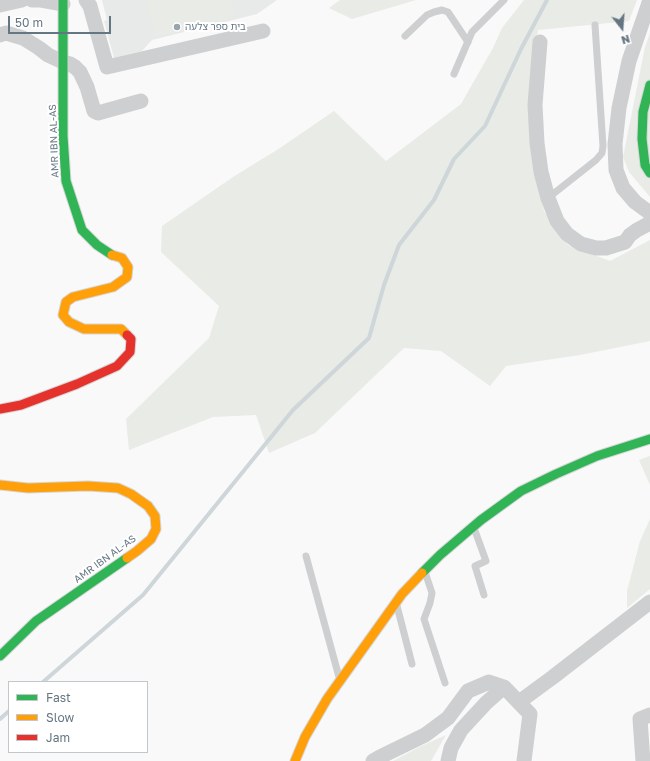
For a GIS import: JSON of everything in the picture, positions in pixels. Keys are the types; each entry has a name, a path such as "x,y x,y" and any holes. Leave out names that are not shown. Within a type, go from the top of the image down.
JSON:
{"street":[{"path":"0,5 22,0"},
{"path":"32,0 63,2"},
{"path":"86,0 90,6 107,67 263,31"},
{"path":"650,0 629,61 619,108 615,144 616,170 623,188 635,202 650,213"},
{"name":"AMR IBN AL-AS","path":"0,409 21,405 77,384 117,366 130,352 131,339 122,330 84,329 69,322 64,315 66,302 74,298 113,287 127,277 128,267 122,258 110,254 97,245 82,230 66,181 63,136 63,2"},
{"path":"0,35 6,33 23,38 48,55 75,67 80,72 87,87 94,111 98,113 141,101"},
{"path":"540,42 535,105 537,143 541,172 548,198 557,221 567,234 581,244 596,248 606,248 625,242 630,236 650,223"},
{"path":"650,85 643,112 642,140 646,165 650,173"},
{"path":"295,761 304,736 327,699 402,594 440,555 473,526 522,491 596,456 650,439"},
{"name":"AMR IBN AL-AS","path":"0,485 28,488 88,486 118,488 131,494 148,506 154,516 156,529 150,539 137,551 36,621 0,656"},
{"path":"519,702 650,602"},
{"path":"373,761 425,735 448,718 468,691 489,682 504,687 530,714 524,761"},
{"path":"448,761 451,748 461,730 486,703 504,687"},
{"path":"643,761 640,719 650,714"}],"lane":[{"path":"454,74 472,32 504,0"},
{"path":"405,36 427,15 442,10 448,12 468,42"},
{"path":"548,198 602,154 603,146 595,25"},
{"path":"473,526 486,561 475,566 484,595"},
{"path":"306,556 340,681"},
{"path":"424,571 432,593 424,619 445,682"},
{"path":"396,602 412,664"}],"shaded area":[{"path":"102,0 277,0 257,14 152,40 142,51 114,58 104,21 107,20"},
{"name":"בית ספר צלעה","path":"146,0 231,0 235,18 155,37"},
{"path":"340,0 416,0 352,19 329,8"},
{"path":"524,0 637,0 629,21 538,30 528,106 535,169 544,211 568,245 610,261 650,240 650,341 580,355 506,366 490,386 441,351 404,348 315,433 269,453 256,415 213,417 129,450 126,419 209,338 219,306 161,252 162,226 233,177 280,148 334,111 386,161 461,104 493,48 502,28"},
{"path":"650,33 650,197 629,172 623,157 645,47"},
{"path":"650,456 650,485 639,460"},
{"path":"650,519 650,589 627,608 627,591 640,541"},
{"path":"446,735 431,761 393,761 419,747"}],"waterway":[{"path":"44,681 143,595 293,410 369,338 384,285 399,245 434,200 454,159 485,126 521,49 547,0"},
{"path":"0,719 8,712"}],"traffic: fast":[{"path":"63,0 63,136 66,181 82,230 97,245 112,255"},
{"path":"650,85 643,112 642,139 645,165 650,173"},
{"path":"422,573 440,555 481,520 521,491 597,456 650,439"},
{"path":"0,656 36,621 127,558"}],"traffic: slow":[{"path":"112,255 122,258 128,267 127,277 113,287 73,297 66,302 63,315 69,322 84,329 121,329 127,335"},
{"path":"0,485 28,488 88,486 118,488 131,494 148,506 155,516 156,529 151,539 127,558"},
{"path":"295,761 305,737 327,699 402,594 422,573"}],"traffic: jam":[{"path":"0,409 21,405 77,384 117,366 130,352 131,339 127,335"}],"place":[{"name":"בית ספר צלעה","path":"177,27"}]}
